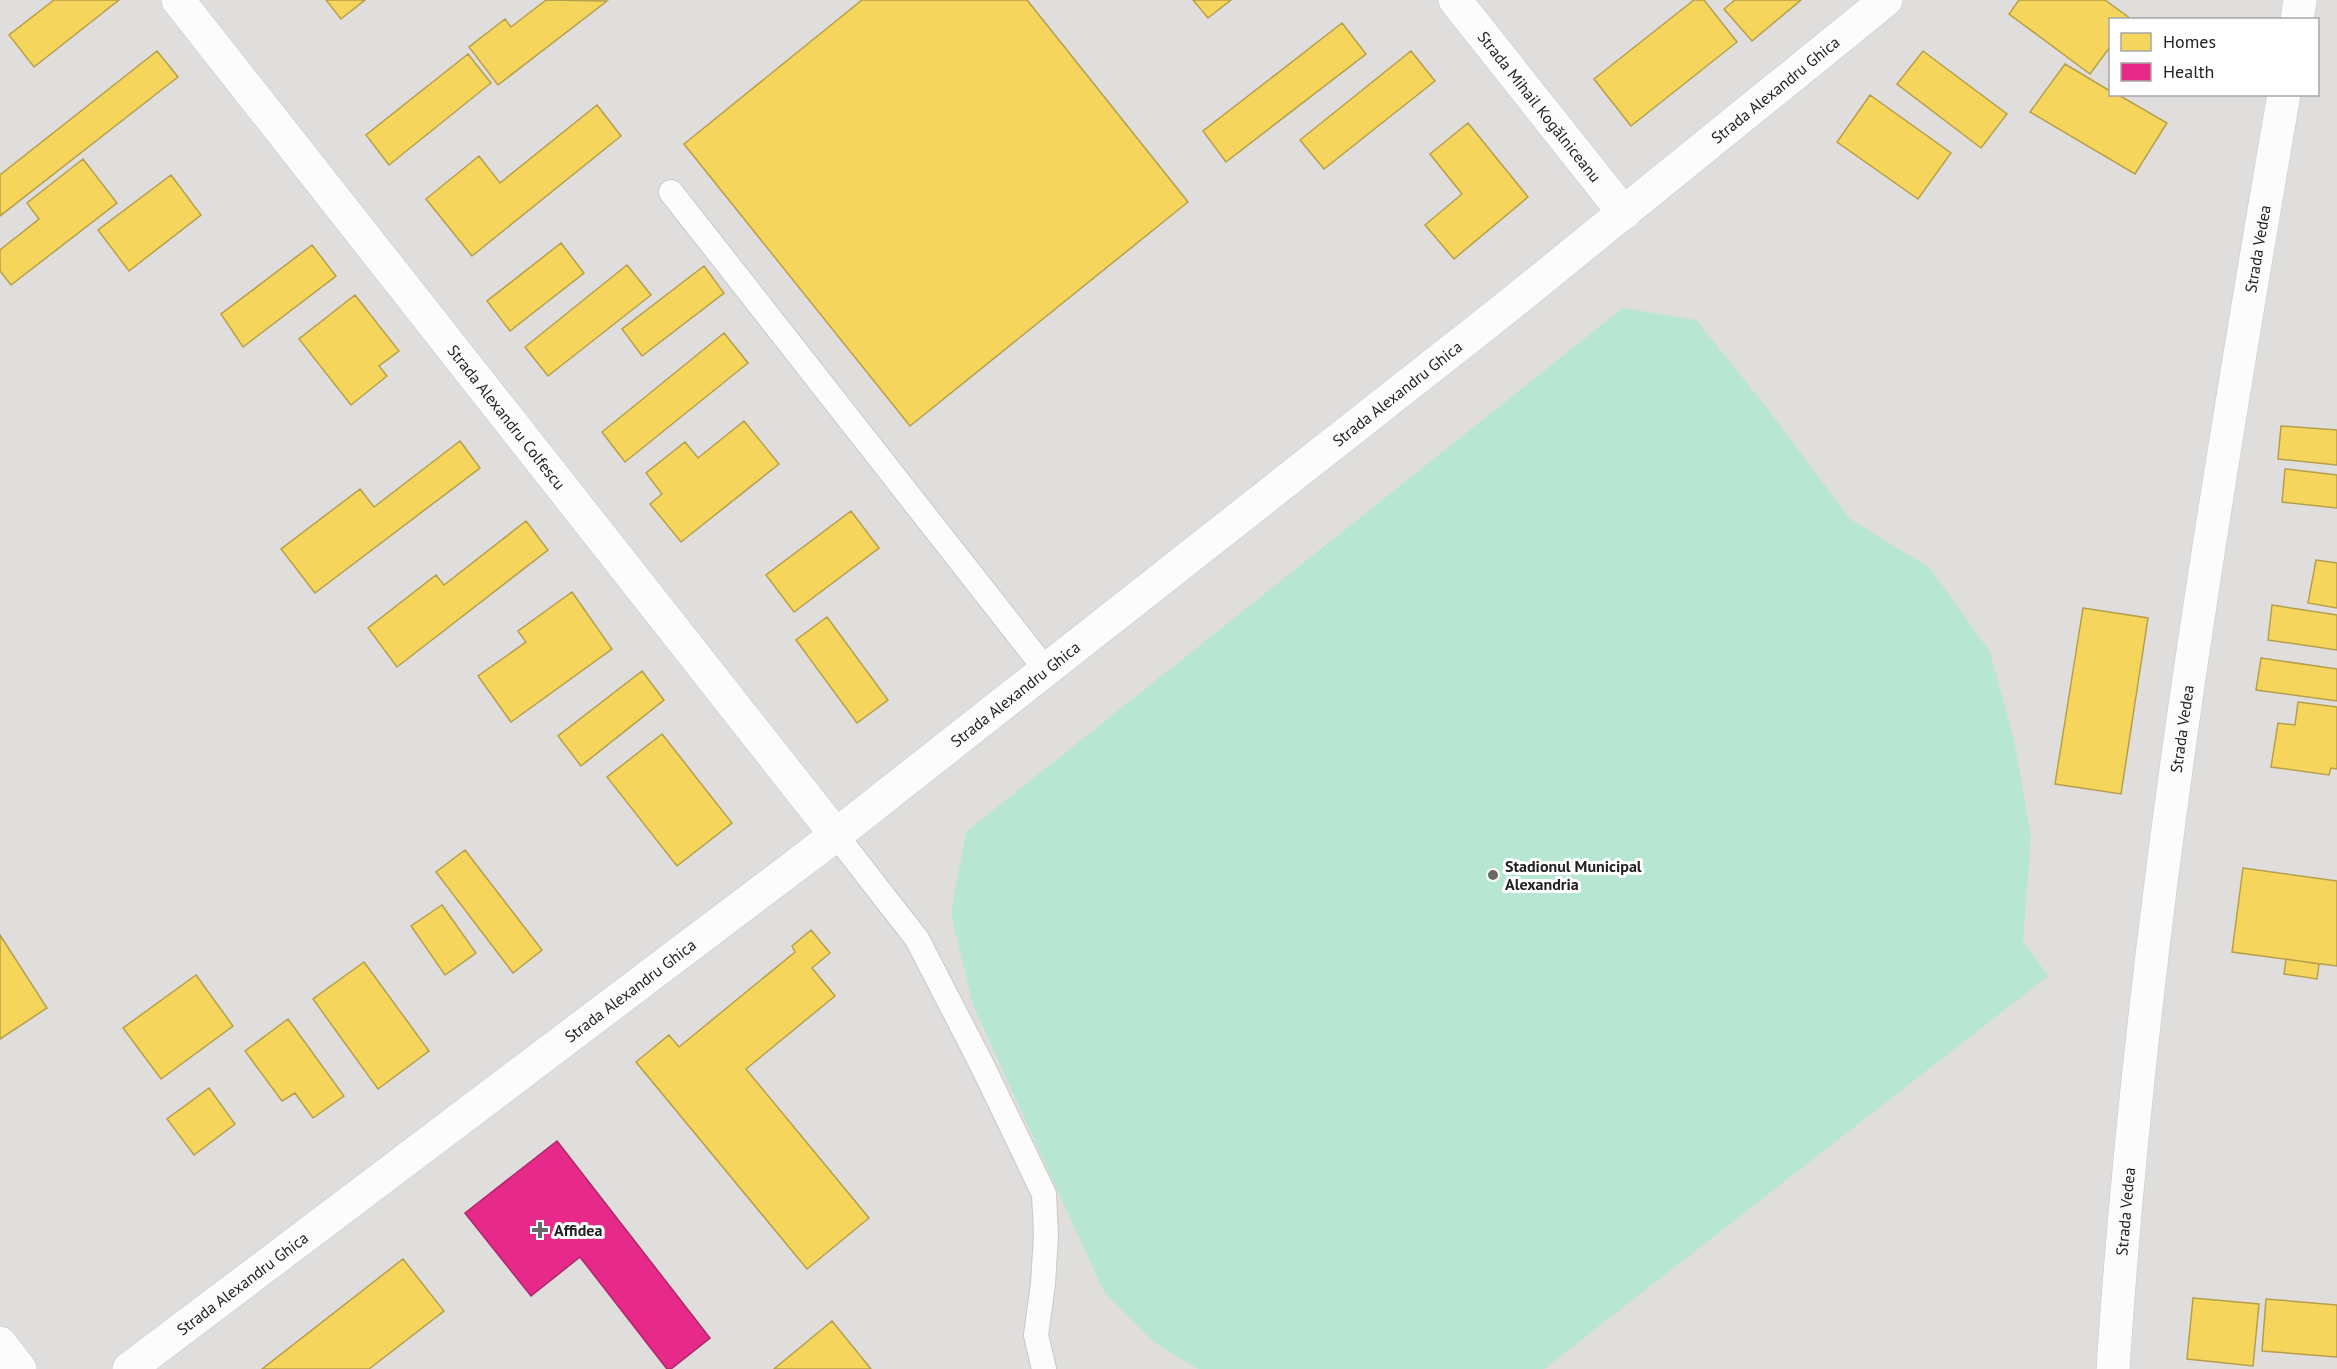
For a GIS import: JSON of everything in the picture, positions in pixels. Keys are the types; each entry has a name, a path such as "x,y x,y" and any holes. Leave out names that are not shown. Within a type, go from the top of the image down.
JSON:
{"street":[{"name":"Strada Alexandru Colfescu","path":"178,0 837,835"},
{"name":"Strada Mihail Kogălniceanu","path":"1455,0 1624,213"},
{"name":"Strada Alexandru Ghica","path":"129,1369 837,835 1624,213 1886,0"},
{"path":"2297,18 2300,0"},
{"name":"Strada Vedea","path":"2113,1369 2119,1283 2164,860 2232,398 2284,96"},
{"path":"0,1343 20,1369"}],"lane":[{"path":"671,192 1046,670"},
{"path":"837,835 917,939 982,1065 1044,1194 1046,1235 1043,1284 1036,1335 1044,1369"}],"shaded area":[{"path":"0,0 2337,0 2337,1369 0,1369"}],"green space":[{"name":"Stadionul Municipal Alexandria","path":"1623,308 1696,320 1767,408 1850,519 1930,568 1990,652 2014,740 2031,836 2023,941 2048,976 1544,1369 1198,1369 1154,1342 1104,1292 973,1005 951,914 966,832"}],"building: Homes":[{"path":"54,0 119,0 34,67 9,35"},
{"path":"326,0 365,0 341,19"},
{"path":"546,0 607,1 498,85 469,47 505,19 511,27"},
{"path":"862,0 1027,0 1188,202 910,426 684,144"},
{"path":"1193,0 1231,0 1208,18"},
{"path":"1694,0 1704,0 1737,42 1631,126 1594,79"},
{"path":"1735,0 1801,0 1752,41 1724,9"},
{"path":"2019,0 2105,0 2130,18 2109,18 2109,48 2090,74 2009,14"},
{"path":"1342,23 1366,54 1226,162 1203,131"},
{"path":"157,51 178,77 0,216 0,175"},
{"path":"1411,51 1435,81 1324,169 1300,140"},
{"path":"1923,51 2007,114 1981,148 1897,84"},
{"path":"468,54 491,83 389,165 366,135"},
{"path":"2065,64 2109,90 2109,96 2120,96 2167,123 2135,174 2030,112"},
{"path":"1870,95 1951,153 1918,199 1837,142"},
{"path":"597,105 621,136 472,256 426,199 479,156 500,183"},
{"path":"1468,123 1528,197 1454,259 1425,225 1462,194 1430,154"},
{"path":"83,159 117,203 11,285 0,271 0,250 39,219 27,203"},
{"path":"171,175 201,215 129,271 98,230"},
{"path":"561,243 584,273 510,331 487,301"},
{"path":"312,245 336,276 243,347 221,314"},
{"path":"627,265 651,295 548,376 525,347"},
{"path":"704,266 724,293 642,356 622,329"},
{"path":"355,295 399,351 379,366 387,376 351,405 299,339"},
{"path":"724,333 748,363 625,462 602,432"},
{"path":"744,421 779,464 681,542 650,504 662,494 646,473 685,442 698,458"},
{"path":"2281,426 2337,430 2337,465 2278,459"},
{"path":"460,441 480,468 315,593 281,549 360,489 374,507"},
{"path":"2285,469 2337,475 2337,508 2282,502"},
{"path":"851,511 879,548 794,612 766,575"},
{"path":"526,521 548,550 397,667 368,628 436,575 444,585"},
{"path":"2316,560 2337,563 2337,608 2308,603"},
{"path":"572,592 612,649 511,722 478,676 526,642 518,631"},
{"path":"2272,605 2337,615 2337,650 2268,640"},
{"path":"2083,608 2148,618 2121,794 2055,784"},
{"path":"827,617 888,700 857,723 796,640"},
{"path":"2261,658 2337,669 2337,701 2256,690"},
{"path":"642,671 664,700 581,766 558,736"},
{"path":"2298,702 2337,707 2337,769 2331,768 2329,775 2271,767 2278,723 2295,725"},
{"path":"662,734 732,823 677,866 607,777"},
{"path":"465,850 542,950 513,973 436,872"},
{"path":"2243,868 2337,881 2337,966 2232,952"},
{"path":"442,905 476,953 445,975 411,926"},
{"path":"811,930 830,953 812,968 835,996 746,1069 869,1218 807,1269 636,1062 669,1035 679,1047 795,952 792,946"},
{"path":"0,935 47,1008 0,1039"},
{"path":"2286,959 2319,964 2317,979 2284,974"},
{"path":"364,962 429,1051 378,1089 313,999"},
{"path":"196,975 233,1026 161,1079 123,1028"},
{"path":"288,1019 344,1096 313,1118 295,1093 282,1101 245,1051"},
{"path":"209,1088 235,1124 194,1155 167,1119"},
{"path":"403,1259 444,1311 369,1369 262,1369"},
{"path":"2193,1298 2259,1304 2253,1366 2187,1359"},
{"path":"2266,1299 2337,1305 2337,1357 2262,1351"},
{"path":"832,1321 871,1369 774,1369"}],"building: Health":[{"path":"557,1141 710,1338 671,1369 667,1369 580,1257 531,1296 465,1213"}],"place":[{"name":"Stadionul Municipal Alexandria","path":"1493,875"},
{"name":"Affidea","path":"540,1230"}]}
